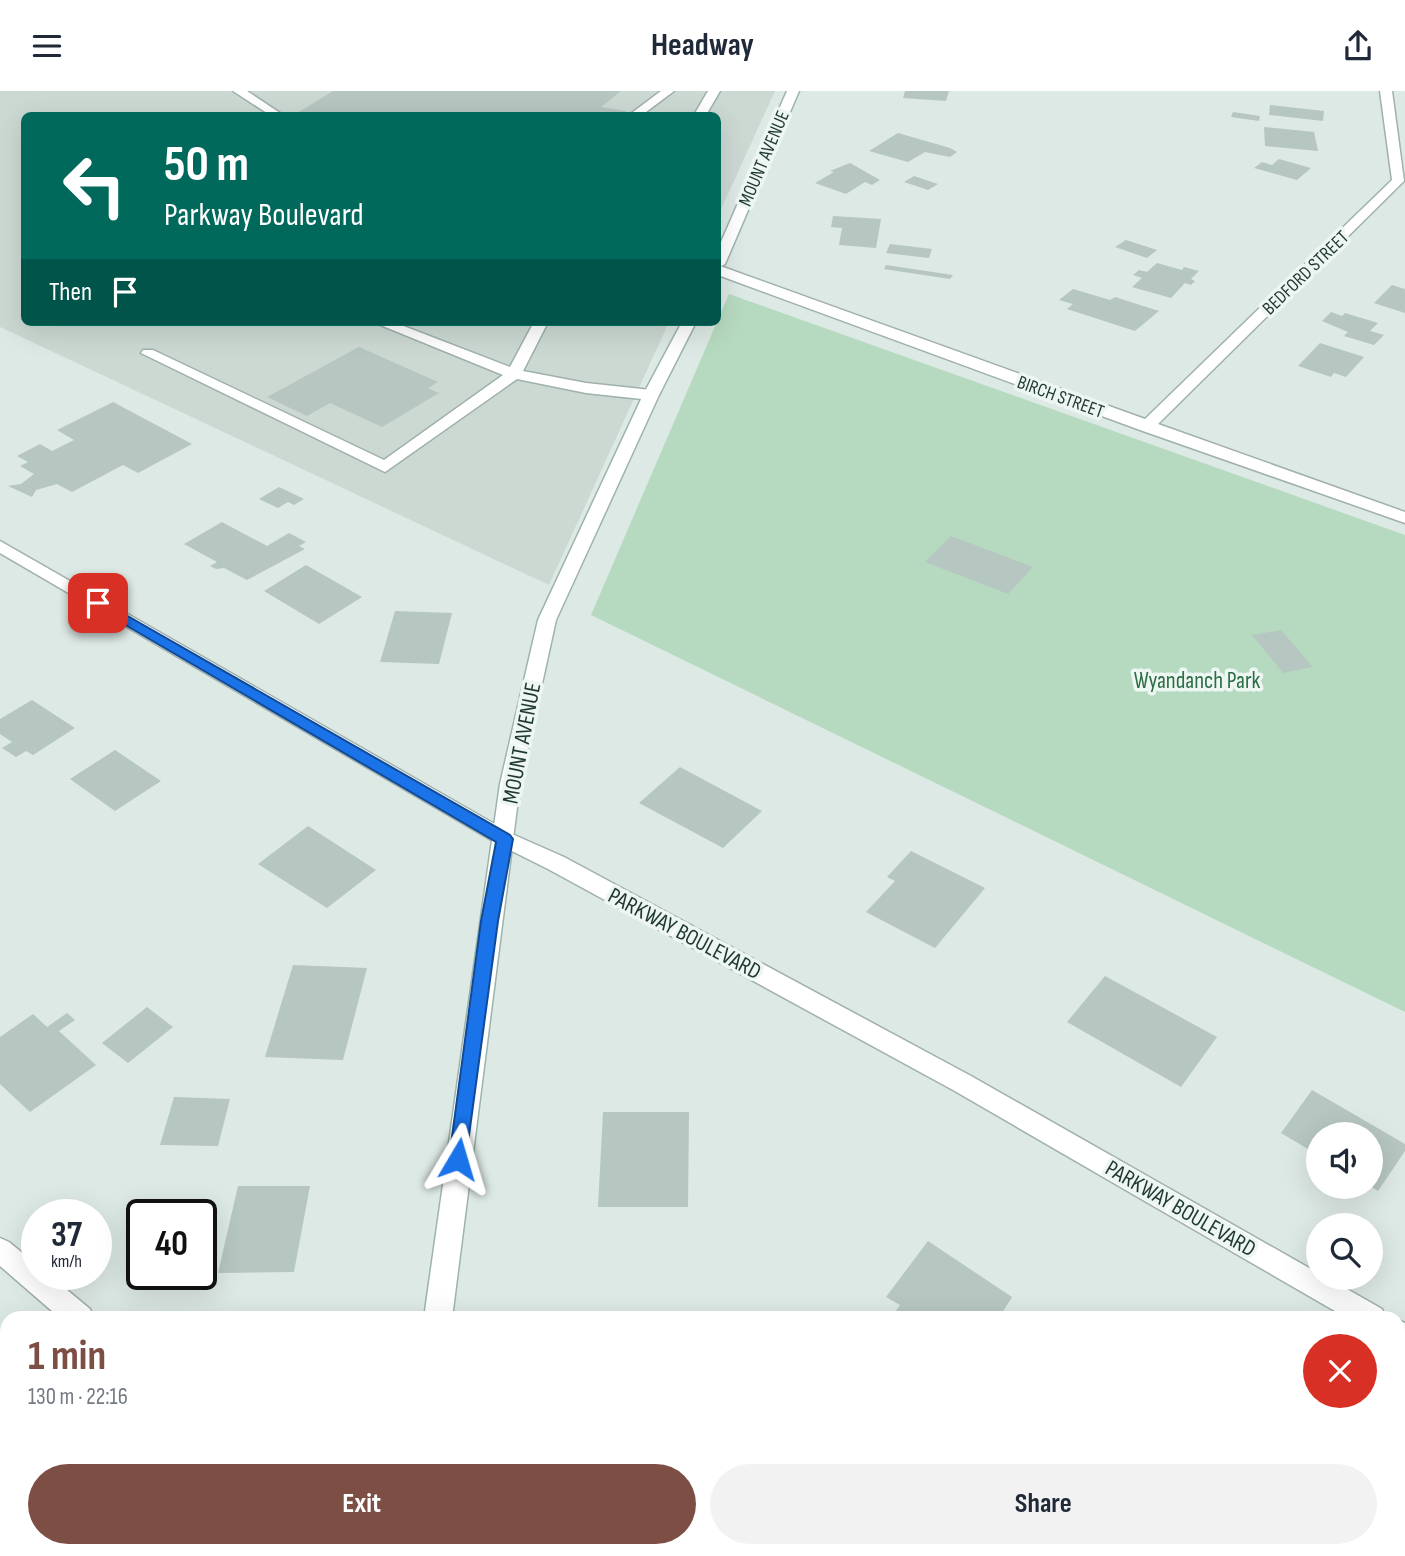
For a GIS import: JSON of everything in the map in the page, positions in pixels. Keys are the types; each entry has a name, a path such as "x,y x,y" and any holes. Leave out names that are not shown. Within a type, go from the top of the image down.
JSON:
{"street":[{"path":"239,91 273,112"},
{"path":"639,112 668,91"},
{"path":"702,112 714,91"},
{"name":"MOUNT AVENUE","path":"721,257 793,91"},
{"name":"BEDFORD STREET","path":"1146,427 1398,181 1386,91"},
{"name":"BIRCH STREET","path":"721,271 1146,427 1405,518"},
{"path":"390,326 514,374 586,388 651,395"},
{"path":"148,353 385,467 514,374 539,326"},
{"name":"MOUNT AVENUE","path":"439,1311 489,921 505,839 510,784 547,620 651,395 687,326"},
{"name":"PARKWAY BOULEVARD","path":"0,546 505,839 556,863 962,1083 1360,1311"},
{"path":"0,1249 71,1311"}],"shaded area":[{"path":"0,91 775,91 721,209 721,112 21,112 21,326 667,326 549,585 0,327"}],"green space":[{"name":"Wyandanch Park","path":"729,294 1405,535 1405,1012 591,615 715,326 721,326 721,313"}],"building":[{"path":"333,91 621,91 601,107 626,111 624,112 299,112"},
{"path":"905,91 949,91 946,101 903,98"},
{"path":"1270,105 1324,111 1323,121 1269,115"},
{"path":"1233,112 1260,116 1259,121 1231,117"},
{"path":"1264,127 1314,132 1318,151 1265,146"},
{"path":"898,133 957,152 950,157 925,152 908,162 869,151"},
{"path":"1279,159 1311,168 1297,180 1254,168 1262,162 1272,165"},
{"path":"850,163 880,180 872,185 865,182 846,194 815,183 834,172 830,171"},
{"path":"914,176 938,184 928,190 904,182"},
{"path":"833,216 881,219 876,248 839,245 842,228 831,227"},
{"path":"1126,240 1157,250 1147,258 1115,247"},
{"path":"890,244 932,249 929,258 886,253"},
{"path":"1157,263 1182,270 1184,267 1199,271 1191,279 1195,281 1191,285 1185,283 1171,298 1132,287 1142,278 1133,275 1139,270 1147,272"},
{"path":"886,265 953,275 950,279 884,269"},
{"path":"1392,285 1405,289 1405,313 1374,303"},
{"path":"1073,289 1110,300 1115,297 1159,311 1135,331 1067,309 1073,304 1059,300"},
{"path":"1331,312 1342,316 1345,313 1378,323 1370,331 1384,335 1374,345 1344,336 1348,332 1322,321"},
{"path":"1320,343 1364,357 1346,377 1334,373 1331,377 1298,366"},
{"path":"359,347 438,382 428,388 439,393 382,427 330,403 307,416 267,397"},
{"path":"113,402 192,444 138,473 123,465 72,492 57,484 36,490 32,497 8,486 21,484 34,474 20,466 28,462 17,456 40,444 52,451 74,440 57,430"},
{"path":"279,487 304,499 294,505 288,502 278,508 259,499"},
{"path":"222,522 267,546 289,533 306,542 299,546 305,549 247,580 224,568 216,569 210,566 217,562 184,544"},
{"path":"951,536 1033,567 1008,594 925,562"},
{"path":"306,565 362,597 319,624 264,591"},
{"path":"395,611 452,613 439,664 380,662"},
{"path":"1281,630 1313,667 1283,673 1252,635"},
{"path":"32,700 75,728 33,755 26,751 16,757 2,748 12,742 0,734 0,719"},
{"path":"115,750 161,781 115,811 70,779"},
{"path":"680,767 762,811 723,848 639,803"},
{"path":"308,826 376,870 327,908 258,864"},
{"path":"911,851 985,888 935,948 866,912 895,881 887,877"},
{"path":"293,965 367,968 343,1060 265,1057"},
{"path":"1105,976 1217,1037 1181,1087 1067,1022"},
{"path":"147,1007 173,1027 128,1063 102,1043"},
{"path":"67,1013 75,1020 59,1031 96,1065 30,1112 0,1084 0,1037 33,1014 47,1027"},
{"path":"1312,1090 1367,1122 1306,1122 1306,1148 1281,1133"},
{"path":"174,1097 230,1099 218,1146 160,1145"},
{"path":"603,1112 689,1112 688,1207 598,1207"},
{"path":"1383,1131 1405,1144 1405,1151 1383,1184"},
{"path":"238,1186 310,1186 294,1272 218,1273"},
{"path":"928,1241 1012,1297 1003,1311 896,1311 900,1305 886,1297"}],"route":[{"path":"98,603 505,839 489,921 458,1159"}]}
